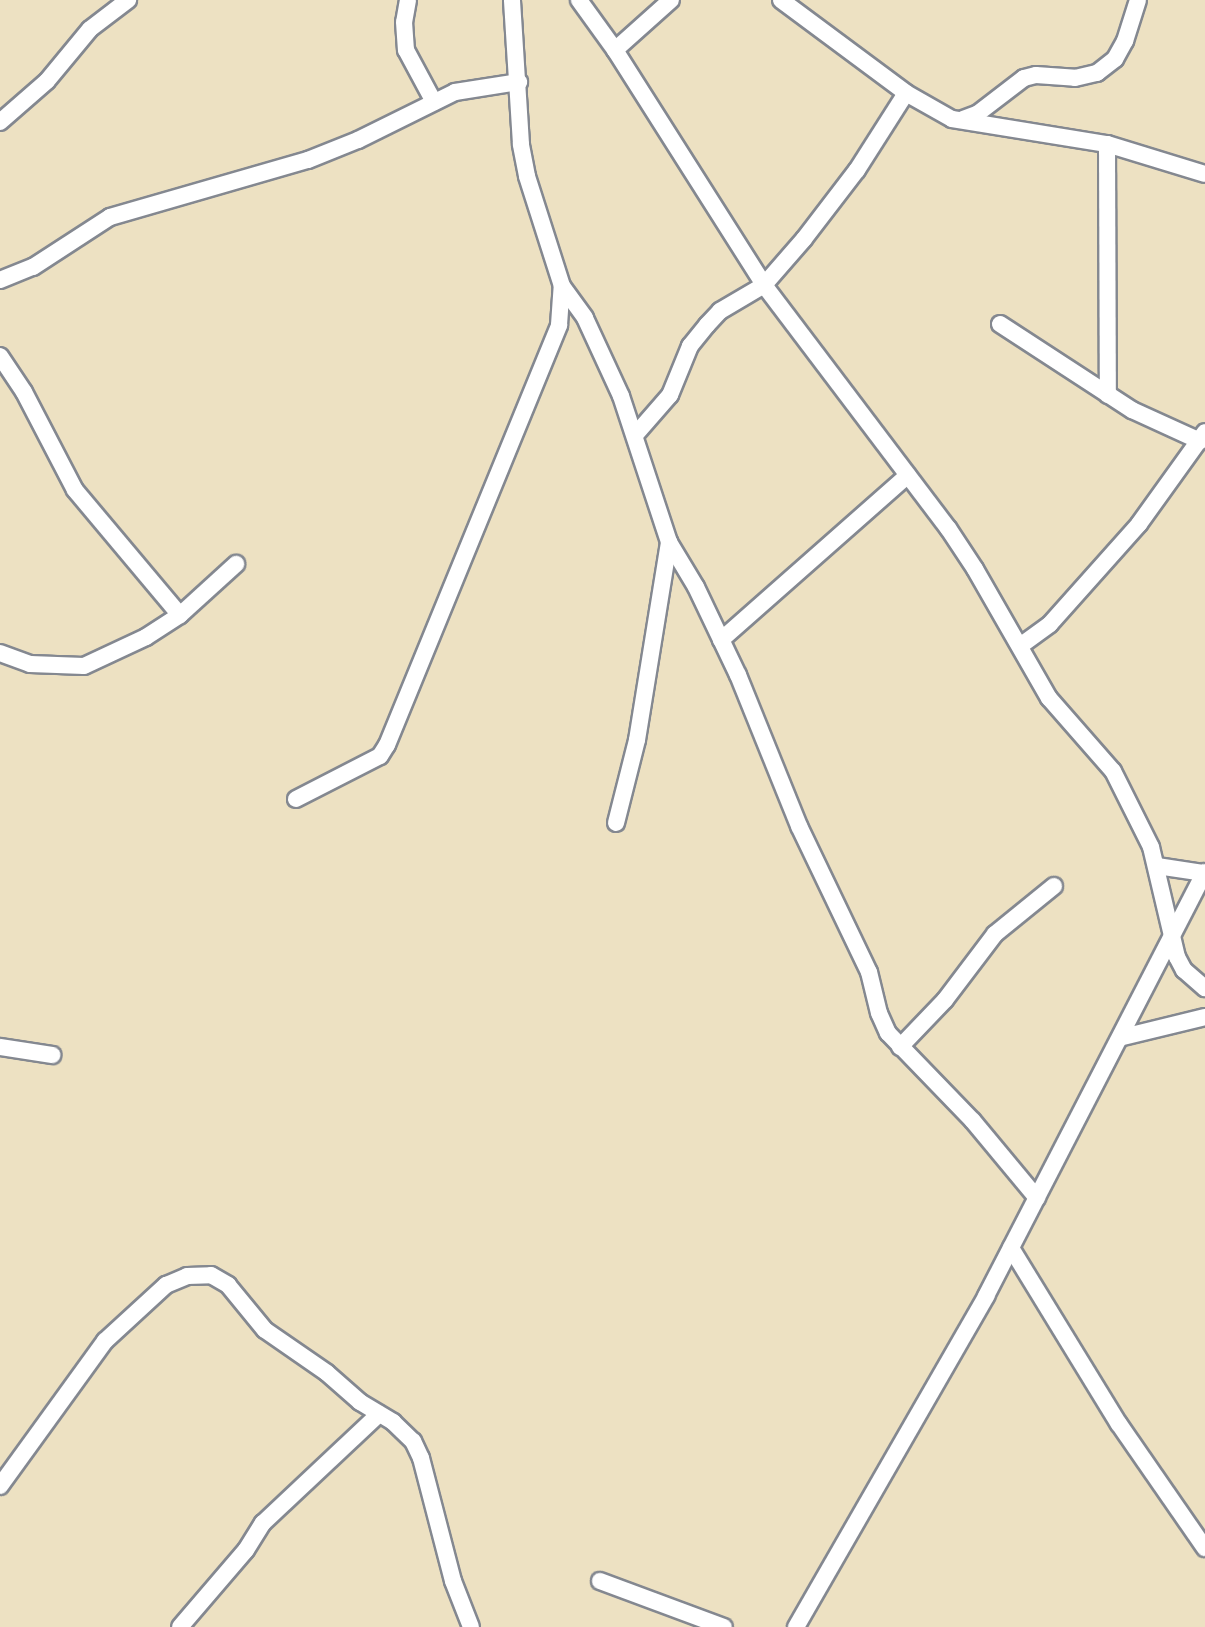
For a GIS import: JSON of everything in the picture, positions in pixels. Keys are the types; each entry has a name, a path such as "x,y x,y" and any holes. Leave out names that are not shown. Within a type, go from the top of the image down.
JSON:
{"street":[{"path":"0,122 47,81 90,29 128,0"},
{"path":"408,0 404,22 406,50 434,102"},
{"path":"512,0 521,144 527,176 562,286 584,318 636,434 669,542 696,587 721,640 799,826 869,972 879,1013 888,1033 973,1121 1037,1198"},
{"path":"579,0 615,51 764,285 908,474 975,569 1061,716 1113,771 1142,827 1157,866 1177,957 1184,970 1205,988"},
{"path":"615,51 671,0"},
{"path":"781,0 906,93 952,119 1107,144 1205,174"},
{"path":"963,120 976,114 1024,78 1036,75 1075,78 1097,73 1115,59 1125,41 1138,0"},
{"path":"1,278 33,267 110,217 309,160 358,140 456,92 519,82"},
{"path":"636,434 670,395 691,346 720,311 764,285 841,193 906,93"},
{"path":"1107,144 1108,395"},
{"path":"296,799 380,756 387,745 559,325 562,286"},
{"path":"1000,324 1132,410 1202,436 1139,524 1104,566 1050,624 1020,646"},
{"path":"0,356 24,392 75,490 180,615"},
{"path":"721,640 908,474"},
{"path":"616,823 637,740 669,542"},
{"path":"0,653 30,664 84,666 146,637 180,615 236,564"},
{"path":"796,1627 889,1468 1011,1248 1123,1037 1205,873 1157,866"},
{"path":"900,1047 945,1000 995,934 1054,886"},
{"path":"1123,1037 1205,1017"},
{"path":"0,1047 52,1055"},
{"path":"1011,1248 1119,1424 1205,1548"},
{"path":"0,1486 105,1341 166,1285 187,1276 211,1275 228,1285 265,1330 413,1441 421,1458 453,1581 471,1627"},
{"path":"180,1627 246,1550 263,1523 379,1414"},
{"path":"600,1581 724,1627"}]}
